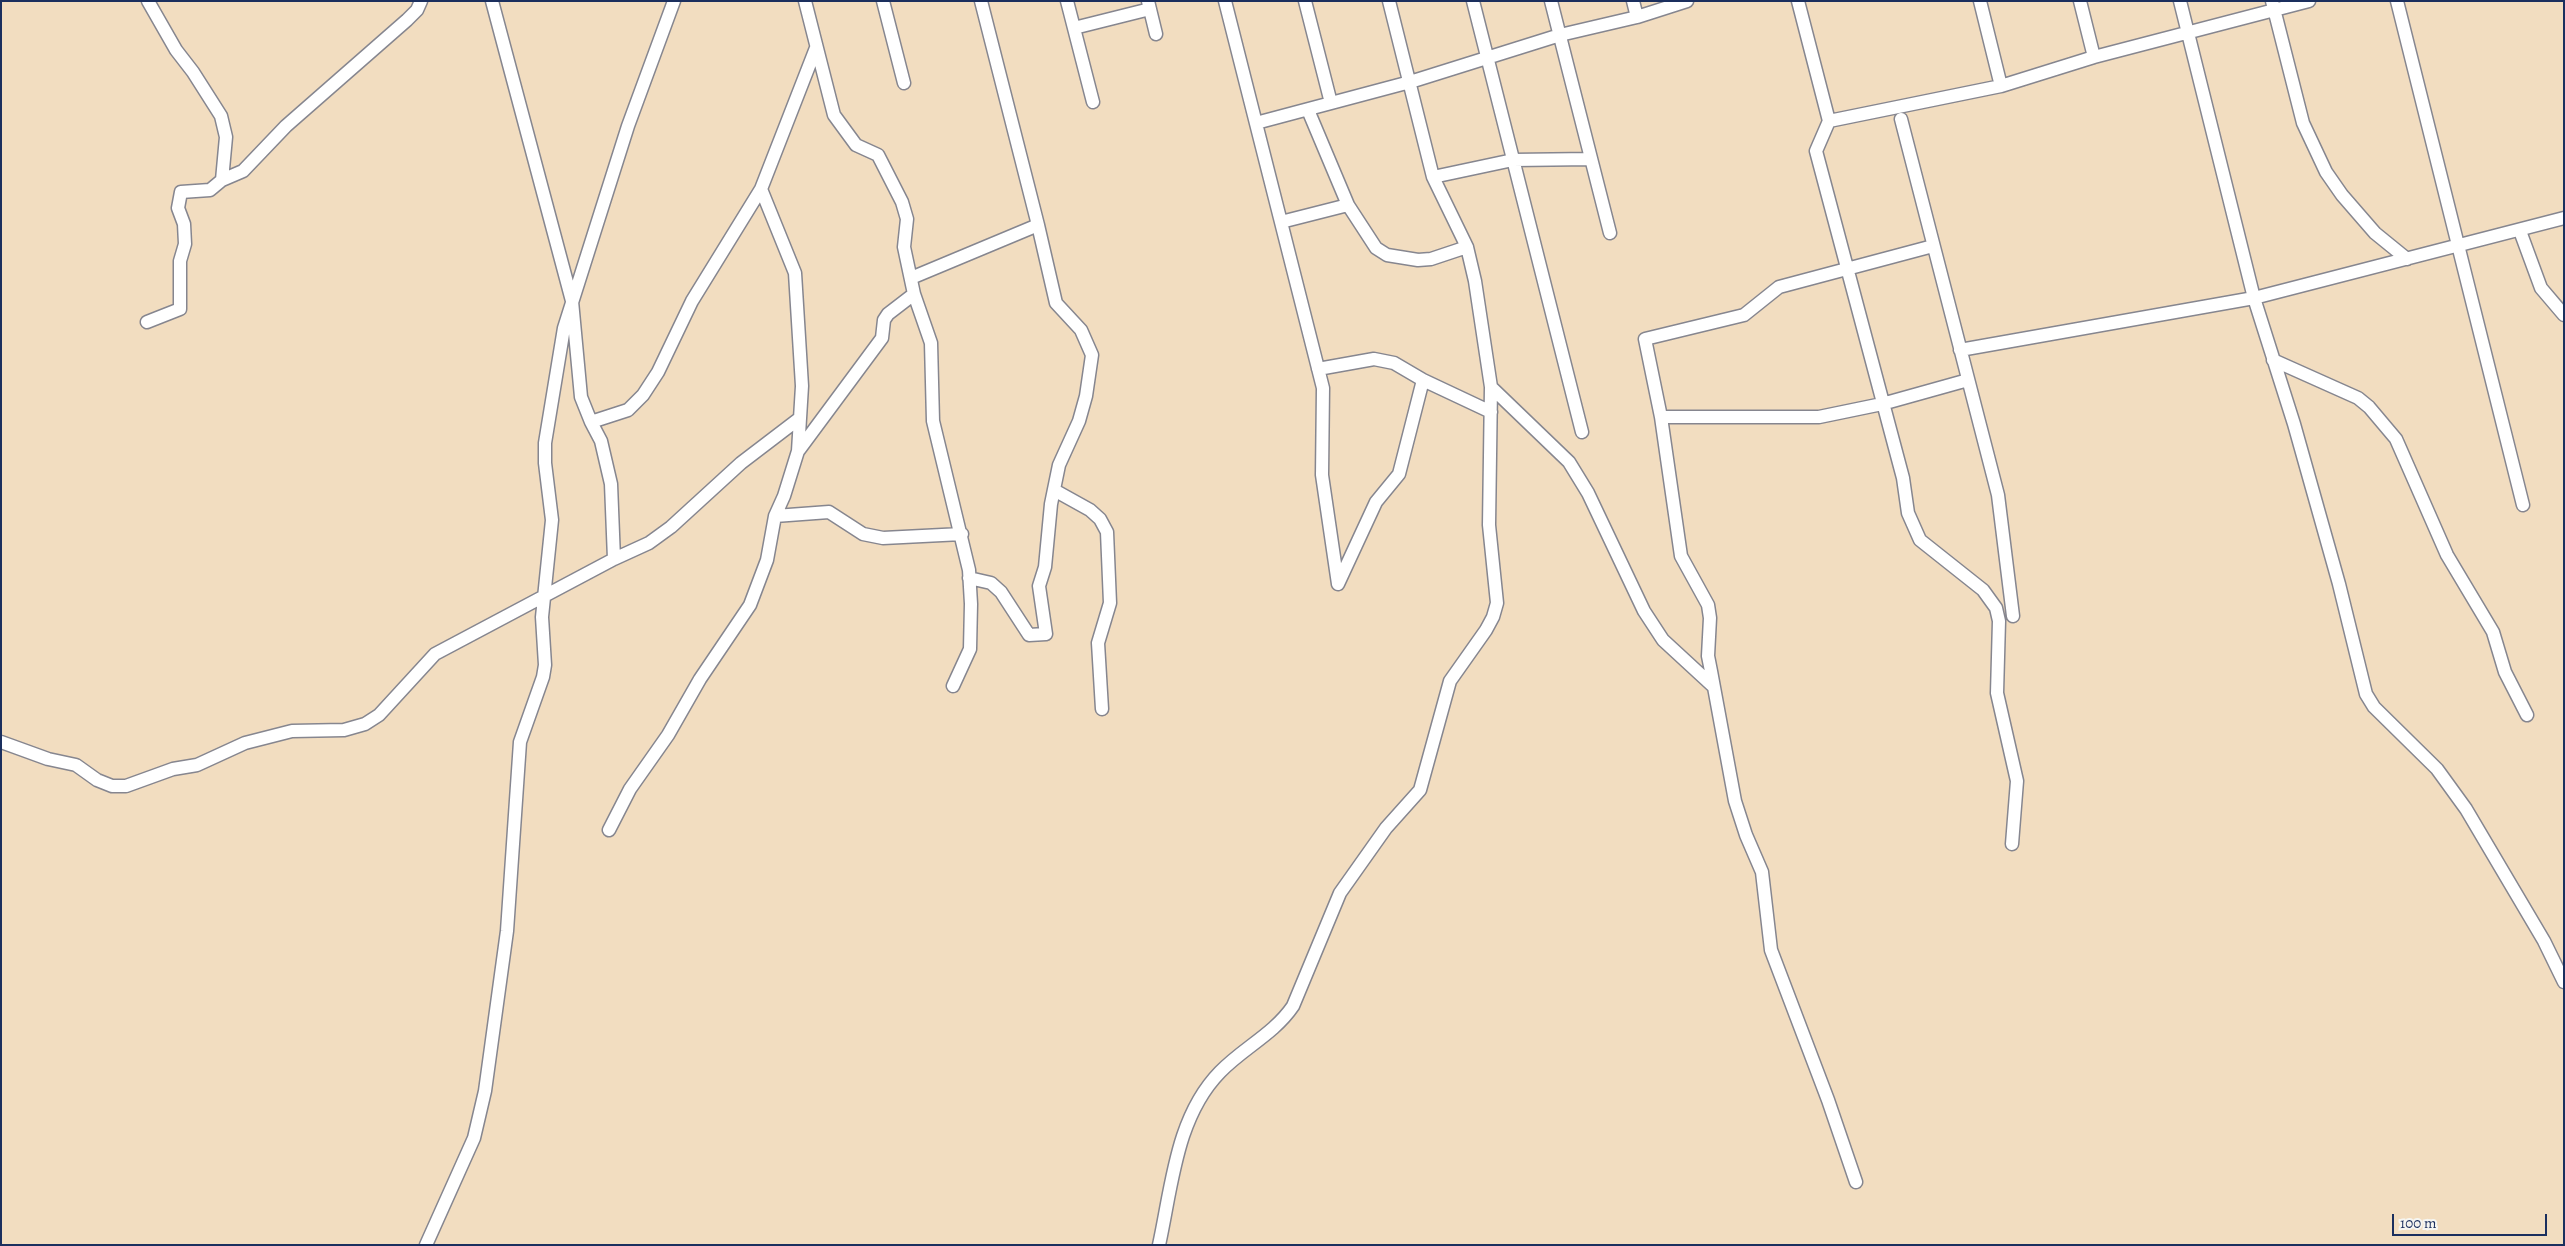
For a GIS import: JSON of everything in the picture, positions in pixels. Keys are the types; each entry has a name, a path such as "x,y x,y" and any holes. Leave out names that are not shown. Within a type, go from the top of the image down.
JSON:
{"street":[{"path":"148,1 176,50 193,72 221,116 226,137 222,180"},
{"path":"147,322 180,309 180,260 185,244 184,224 178,208 181,192 210,190 222,180 243,171 286,126 407,20 417,10 421,1"},
{"path":"492,1 572,301 578,381 591,422 602,441 611,484 614,559"},
{"path":"426,1245 474,1138 485,1091 507,931 518,755 520,742 544,677 542,617 552,520 545,463 546,443 559,352 572,301 628,126 674,1"},
{"path":"806,1 834,115 856,145 878,155 902,202 907,219 904,247 914,294 931,343 933,421 962,534 969,578 971,604 970,649 953,686"},
{"path":"883,1 904,83"},
{"path":"969,578 991,583 1001,592 1029,635 1046,634 1039,586 1045,567 1054,490 1059,465 1079,420 1086,396 1092,355 1081,330 1056,303 981,1"},
{"path":"1067,1 1093,102"},
{"path":"1225,1 1323,388 1322,475 1338,584 1376,502 1399,474 1423,380"},
{"path":"1305,1 1331,103"},
{"path":"1159,1245 1181,1142 1194,1106 1203,1090 1221,1070 1284,1020 1293,1006 1340,893 1386,828 1420,790 1450,681 1494,617 1497,603 1488,502 1491,478 1491,387 1475,281 1467,247 1433,176 1389,1"},
{"path":"1473,1 1582,432"},
{"path":"1551,1 1610,233"},
{"path":"1633,1 1637,17"},
{"path":"1256,123 1410,82 1560,35 1637,17 1687,1"},
{"path":"1798,1 1829,121 1816,152 1903,478 1908,513 1920,540 1983,590 1996,608 1999,621 1997,693 2017,781 2012,844"},
{"path":"1980,1 2001,86"},
{"path":"2080,1 2094,57"},
{"path":"2180,1 2254,298 2272,360 2294,424 2339,584 2366,694 2374,708 2437,769 2466,809 2544,941 2564,982"},
{"path":"1829,121 2001,86 2094,57 2188,33 2273,6 2309,1"},
{"path":"2397,1 2523,505"},
{"path":"1074,28 1148,5 1156,34"},
{"path":"2273,6 2303,124 2326,172 2342,196 2375,234 2407,259"},
{"path":"591,422 628,410 643,395 658,372 692,301 761,189 816,48"},
{"path":"1308,110 1348,206 1376,248 1387,255 1418,260 1431,259 1467,247"},
{"path":"1901,119 1998,495 2013,616"},
{"path":"1433,176 1513,160 1591,159"},
{"path":"609,830 630,788 668,734 700,679 750,605 767,560 775,516 784,496 798,451 802,386 795,273 761,189"},
{"path":"1281,222 1348,206"},
{"path":"1960,350 2254,298 2564,218"},
{"path":"911,278 1038,225"},
{"path":"2520,230 2541,288 2564,315"},
{"path":"1856,1182 1828,1100 1771,950 1762,872 1746,835 1735,801 1708,656 1710,618 1708,606 1681,556 1662,417 1644,339 1744,315 1779,287 1933,246"},
{"path":"798,451 882,338 884,320 888,314 914,294"},
{"path":"1318,369 1374,359 1394,363 1423,380 1491,412"},
{"path":"2272,360 2358,398 2396,439 2447,555 2493,632 2505,672 2527,715"},
{"path":"1662,417 1819,417 1882,404 1968,380"},
{"path":"1491,387 1569,462 1588,493 1644,611 1663,640 1714,686"},
{"path":"1,742 48,759 76,765 96,780 112,786 126,786 172,769 197,765 245,743 292,731 344,730 365,724 379,716 435,654 657,538 741,463 800,418"},
{"path":"1054,490 1090,510 1100,520 1107,532 1110,603 1098,643 1102,709"},
{"path":"775,516 829,512 863,534 883,538 962,534"}]}
